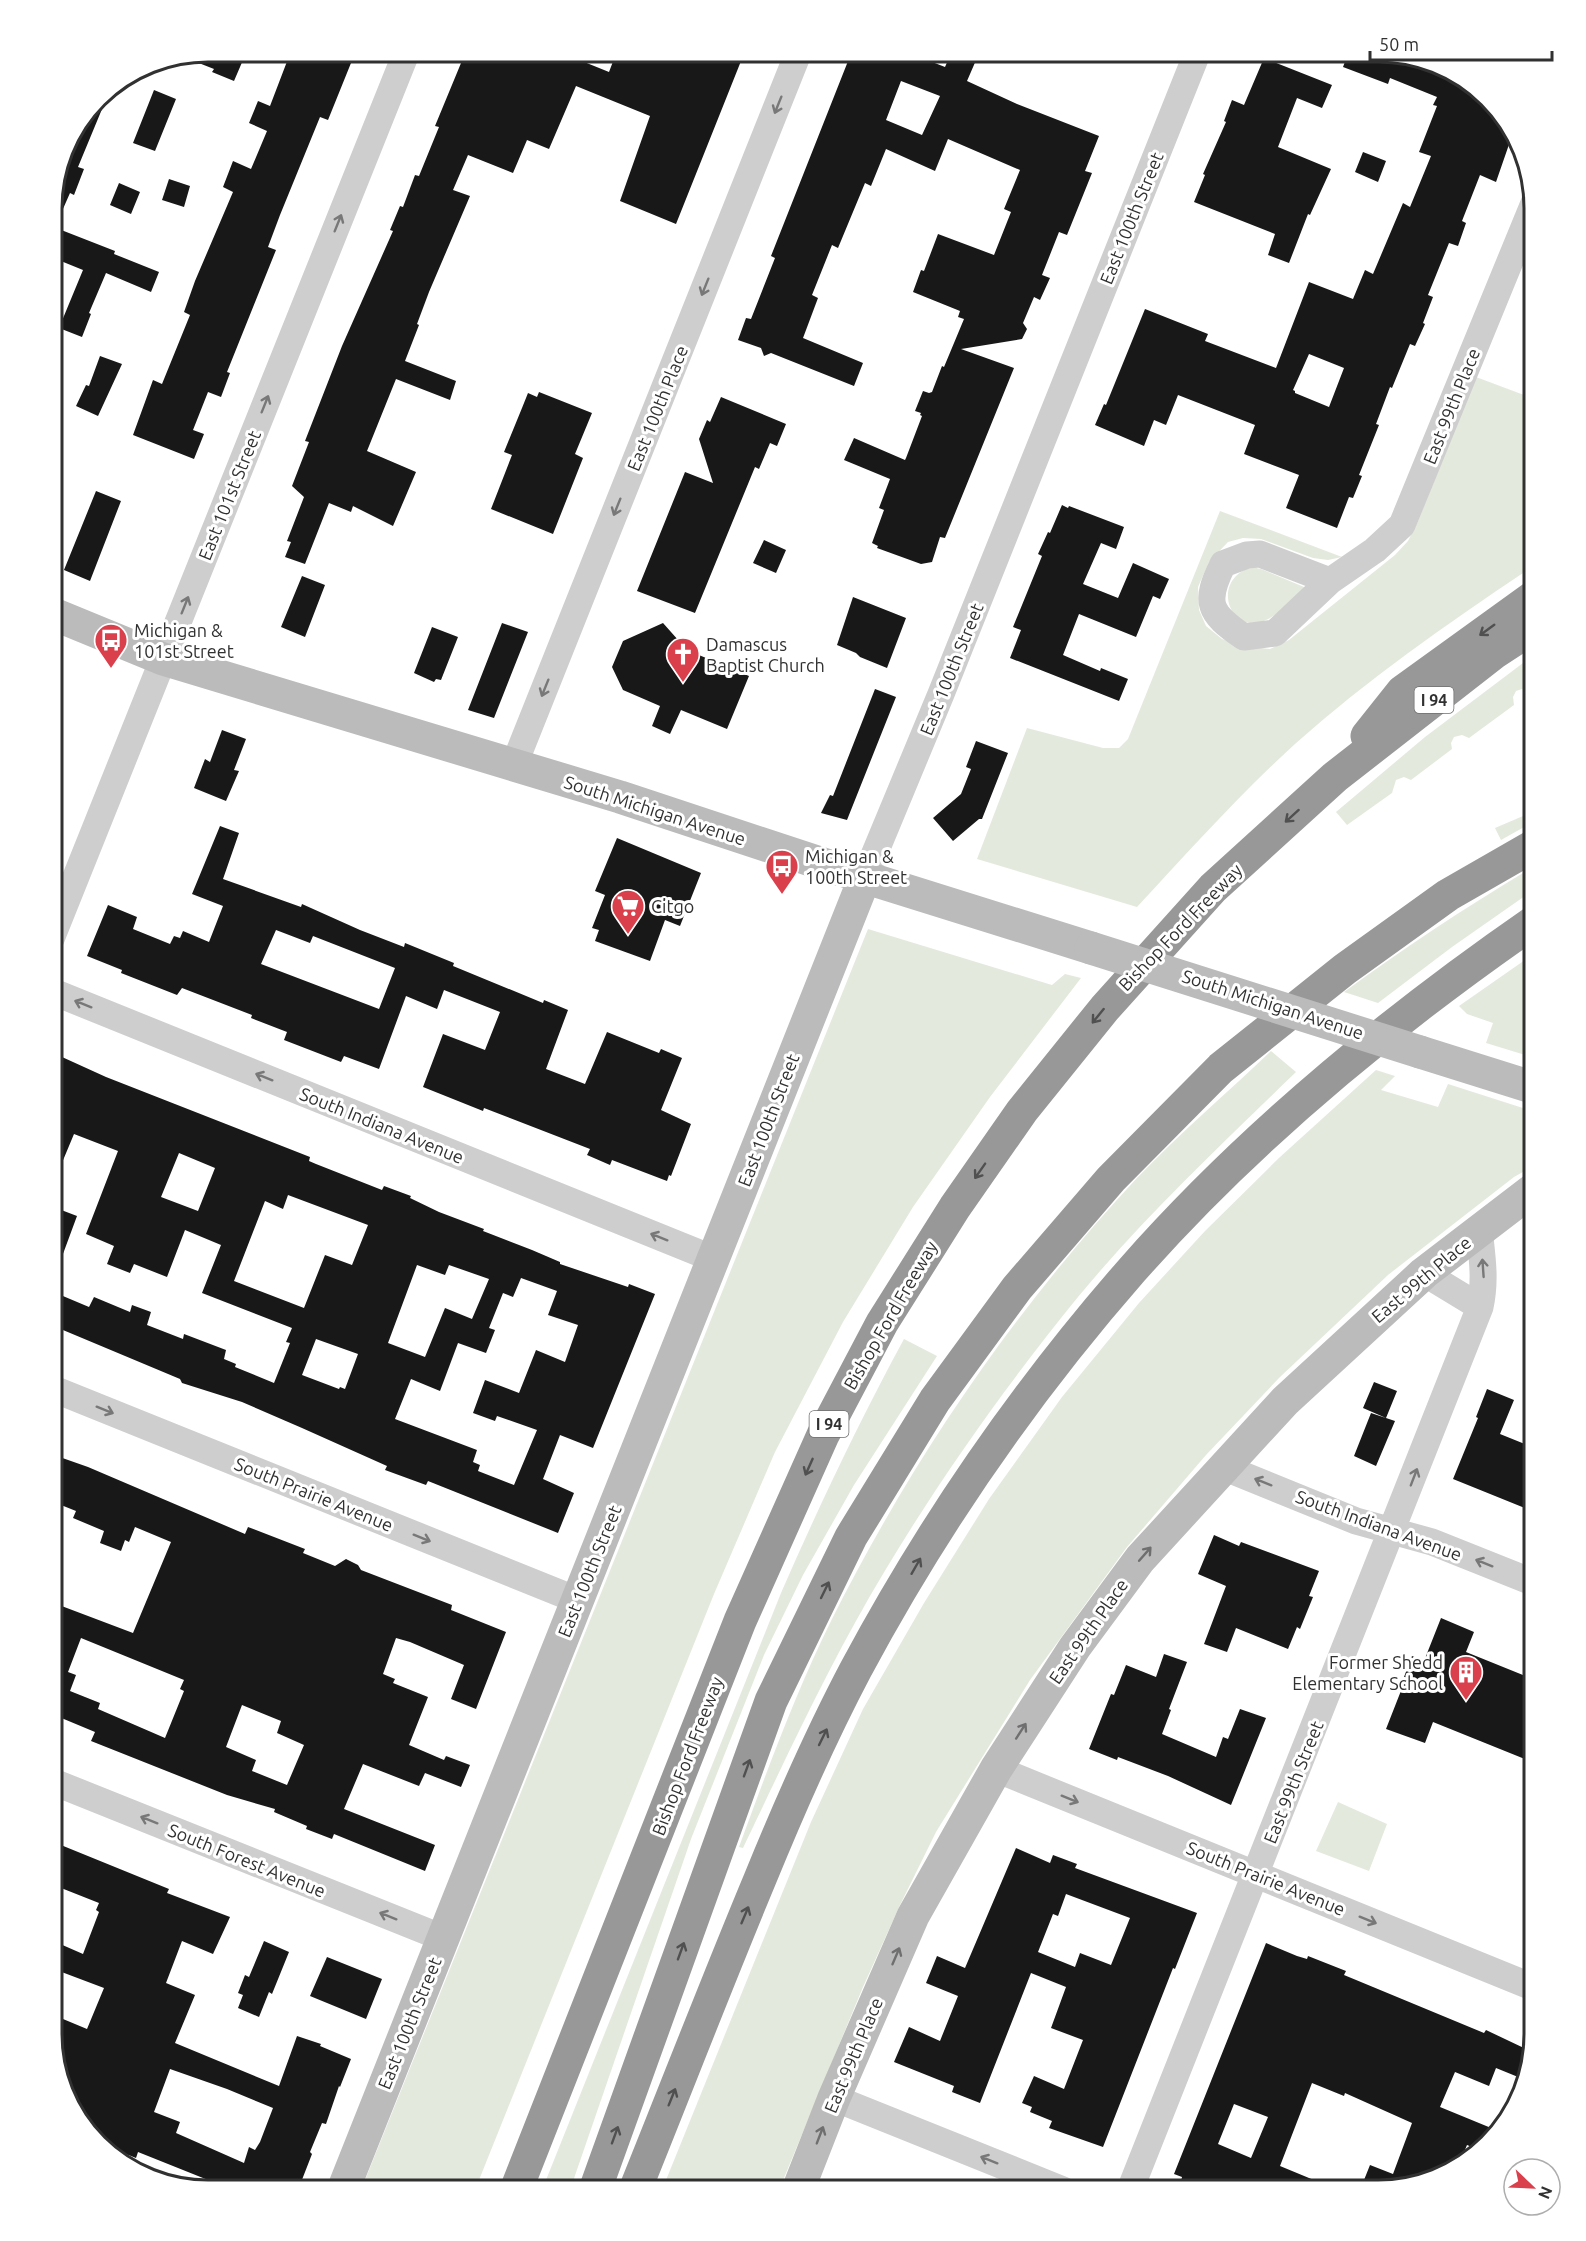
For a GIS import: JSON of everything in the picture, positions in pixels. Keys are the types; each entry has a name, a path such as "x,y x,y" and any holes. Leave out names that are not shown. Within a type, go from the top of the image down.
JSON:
{"highway":[{"path":"1335,777 1402,692 1524,604"},
{"name":"Bishop Ford Freeway","path":"520,2179 740,1621 823,1435 882,1323 955,1207 1022,1111 1105,1008 1214,888 1335,777 1494,653 1524,633"},
{"path":"599,2179 771,1701 851,1537 935,1400 1017,1288 1111,1179 1221,1068 1345,969 1448,895 1524,851"},
{"path":"639,2179 790,1806 855,1670 935,1532 1037,1386 1132,1270 1223,1175 1326,1080 1458,974 1524,929"}],"street":[{"name":"East 101st Street","path":"62,912 403,62"},
{"name":"East 100th Place","path":"514,765 796,62"},
{"name":"East 100th Street","path":"347,2179 865,878 950,672 1194,62"},
{"name":"East 99th Place","path":"1330,581 1374,550 1402,525 1524,227"},
{"name":"South Michigan Avenue","path":"62,618 163,659 514,765 865,878 1524,1085"},
{"name":"South Indiana Avenue","path":"62,996 714,1259"},
{"name":"East 99th Place","path":"802,2180 834,2098 913,1916 996,1769 1075,1647 1140,1559 1285,1401 1424,1273 1524,1196"},
{"name":"East 99th Street","path":"1134,2180 1480,1307 1484,1288 1484,1269 1479,1229"},
{"path":"1424,1273 1480,1307"},
{"name":"South Prairie Avenue","path":"62,1392 577,1600"},
{"name":"South Indiana Avenue","path":"1223,1467 1356,1521 1432,1542 1524,1579"},
{"name":"South Prairie Avenue","path":"996,1769 1524,1984"},
{"name":"South Forest Avenue","path":"62,1785 443,1938"},
{"path":"834,2098 1037,2180"}],"shaded area":[{"path":"1476,377 1524,395 1524,572 1412,650 1295,744 1214,824 1137,907 977,859 1027,728 1103,748 1119,748 1128,739 1220,511 1342,557 1328,560 1313,558 1261,539 1243,538 1228,542 1209,562 1198,587 1199,610 1206,626 1222,639 1242,646 1270,649 1289,640 1395,555 1408,541"},
{"path":"1252,567 1304,587 1303,591 1267,620 1249,623 1240,619 1233,612 1229,603 1228,592 1231,582 1239,573"},
{"path":"1524,662 1524,690 1516,691 1513,697 1514,705 1469,738 1462,735 1454,737 1451,743 1452,749 1411,780 1404,777 1396,780 1392,793 1347,825 1336,812 1425,737"},
{"path":"1524,816 1524,827 1501,840 1495,828"},
{"path":"1524,873 1524,897 1378,1003 1344,992 1438,927"},
{"path":"868,929 1052,985 1065,974 1081,978 990,1097 913,1207 843,1322 775,1452 714,1594 479,2179 365,2179"},
{"path":"1524,961 1524,1055 1486,1043 1493,1023 1467,1014 1459,1006"},
{"path":"1271,1051 1296,1072 1184,1182 1104,1267 1026,1362 953,1464 847,1637 743,1848 739,1847 793,1705 831,1621 895,1503 968,1389 1007,1334 1092,1228 1153,1162"},
{"path":"1376,1070 1395,1076 1381,1090 1438,1107 1448,1084 1524,1108 1524,1171 1388,1275 1279,1378 1206,1455 1127,1547 1030,1680 936,1832 863,1987 783,2179 666,2179 811,1822 863,1709 924,1603 989,1499 1062,1397 1139,1303 1205,1231 1280,1157"},
{"path":"904,1339 937,1356 854,1485 803,1575 764,1655 691,1839 574,2179 546,2179 781,1593 871,1401"},
{"path":"1338,1802 1387,1824 1369,1871 1316,1851"}],"building":[{"path":"197,62 242,62 234,81 212,72 214,69"},
{"path":"287,62 351,63 328,120 320,117 280,215 268,247 276,250 227,372 230,373 221,397 208,392 193,430 204,434 194,459 133,435 153,380 162,384 190,315 184,312 233,192 223,187 233,161 251,169 267,131 249,123 258,101 270,106"},
{"path":"461,62 584,62 609,72 613,62 741,62 676,224 620,201 650,116 576,86 549,149 527,140 513,173 468,155 453,190 470,196 429,292 405,361 456,381 450,400 396,379 367,451 416,472 393,526 353,506 351,512 329,503 305,564 285,557 291,542 287,541 304,497 292,486 309,442 305,441 342,346 393,231 390,230 400,206 403,207 415,175 419,176 439,127 435,126"},
{"path":"848,62 932,62 945,67 947,62 975,62 967,81 1017,104 1099,136 1085,171 1092,173 1067,235 1059,232 1042,275 1050,278 1040,300 1034,297 1023,323 1027,329 1022,339 961,349 1014,368 945,538 940,537 932,562 921,564 877,548 878,546 872,543 884,510 879,508 890,479 844,460 854,438 905,460 922,416 921,413 915,411 923,391 932,392 964,319 958,317 960,311 913,292 921,270 924,271 938,234 994,255 1011,212 1004,209 1020,170 948,139 935,171 886,149 871,186 865,183 838,248 832,245 812,295 818,298 803,338 863,363 854,386 771,353 764,356 761,348 738,340 746,318 751,319 775,258 771,256","holes":["901,81 940,96 922,135 886,120"]},
{"path":"1262,62 1274,62 1332,85 1322,108 1297,98 1278,147 1331,169 1310,215 1308,214 1289,263 1268,255 1275,234 1194,202 1205,175 1203,174 1226,122 1224,121 1232,100 1244,105"},
{"path":"1345,62 1407,64 1443,77 1475,98 1488,111 1509,144 1496,182 1480,175 1462,221 1466,223 1458,246 1449,243 1428,295 1433,297 1423,323 1425,324 1415,346 1410,344 1392,388 1390,387 1376,424 1379,425 1359,475 1362,476 1353,498 1349,497 1337,528 1286,508 1299,475 1244,454 1255,425 1178,395 1166,425 1154,420 1144,446 1095,425 1104,404 1106,405 1145,309 1208,334 1205,341 1276,368 1309,282 1353,299 1365,270 1373,274 1403,203 1410,207 1431,156 1419,152 1437,106 1433,105 1437,97 1390,78 1388,84 1343,67","holes":["1309,354 1344,368 1329,407 1295,393 1293,390"]},
{"path":"154,90 176,99 155,151 133,143"},
{"path":"104,104 78,167 84,169 74,195 70,193 62,211 64,179 69,161 81,135"},
{"path":"1363,152 1386,161 1378,182 1355,172"},
{"path":"169,179 190,186 184,207 162,200"},
{"path":"119,183 140,192 131,214 110,205"},
{"path":"62,230 115,251 114,254 159,272 151,292 106,273 89,313 91,314 82,337 62,329 62,321 83,270 62,261"},
{"path":"100,356 122,364 98,416 76,406 86,385 89,386"},
{"path":"539,392 592,413 575,454 583,458 553,534 491,509 512,455 504,452 528,393 537,397"},
{"path":"721,397 786,424 777,446 770,443 759,469 755,467 695,613 637,591 685,472 713,483 699,439 707,420 710,422"},
{"path":"96,491 121,501 90,581 64,570"},
{"path":"1062,505 1124,527 1116,549 1101,543 1083,584 1118,598 1133,563 1169,579 1160,599 1153,596 1136,637 1079,614 1063,655 1100,671 1101,668 1128,679 1119,701 1010,658 1021,630 1013,627 1042,556 1038,554"},
{"path":"764,540 786,550 776,573 753,563"},
{"path":"302,576 325,585 305,637 281,627"},
{"path":"853,597 906,618 887,668 837,645"},
{"path":"502,623 528,632 494,718 468,710"},
{"name":"Damascus Baptist Church","path":"663,623 687,650 749,676 727,729 681,710 670,734 652,726 660,706 623,690 612,667 623,641"},
{"path":"432,627 458,637 441,680 436,679 434,682 414,673"},
{"path":"875,689 896,697 847,820 821,813 830,795 833,796"},
{"path":"222,730 246,739 234,770 239,771 226,801 194,788 205,759 210,762"},
{"path":"976,741 1008,753 982,819 979,819 953,841 933,818 961,794 971,769 966,767"},
{"path":"220,826 239,833 223,879 301,907 302,904 404,947 405,943 454,963 453,966 543,1003 544,1000 568,1010 546,1069 585,1084 607,1032 659,1053 661,1049 682,1058 661,1110 691,1124 671,1176 669,1175 667,1181 612,1160 610,1165 587,1155 590,1149 423,1087 443,1034 485,1050 500,1012 444,990 437,1009 406,996 379,1069 344,1056 341,1062 284,1040 287,1032 251,1018 252,1015 182,988 177,995 121,973 122,970 87,956 108,905 137,917 133,929 170,944 174,936 180,938 183,931 209,942 223,906 192,894","holes":["276,930 310,943 313,936 395,968 379,1009 261,964"]},
{"name":"Citgo","path":"617,838 701,873 680,926 665,920 650,961 595,941 599,930 592,928 605,895 595,891"},
{"path":"62,1057 106,1077 310,1157 309,1161 316,1164 382,1190 384,1186 411,1196 410,1198 439,1212 484,1229 483,1231 560,1262 560,1264 655,1294 593,1448 560,1435 543,1479 574,1493 558,1533 428,1481 426,1485 385,1470 387,1466 302,1428 242,1402 182,1383 180,1379 62,1330 62,1296 89,1307 94,1297 130,1312 132,1305 151,1312 147,1325 183,1339 184,1334 226,1350 224,1359 236,1364 235,1367 274,1383 290,1343 286,1342 292,1328 202,1293 221,1245 185,1230 167,1277 134,1264 130,1273 107,1264 114,1246 86,1234 118,1151 74,1134 62,1163","holes":["179,1153 215,1168 198,1211 161,1197","288,1195 368,1225 352,1265 325,1255 304,1308 234,1281 265,1201 283,1209","417,1265 445,1275 449,1265 489,1279 472,1319 445,1308 425,1357 388,1343","521,1278 557,1291 548,1315 578,1325 565,1362 536,1350 519,1393 485,1380 473,1413 495,1421 497,1416 537,1430 514,1485 478,1471 480,1465 473,1462 477,1450 395,1419 411,1379 440,1391 458,1343 486,1353 495,1330 489,1328 503,1293 513,1297","316,1339 358,1354 345,1389 340,1387 339,1389 302,1375"]},
{"path":"62,1210 77,1216 62,1257"},
{"path":"1374,1382 1397,1391 1386,1418 1363,1408"},
{"path":"1487,1389 1514,1400 1500,1434 1524,1444 1524,1508 1453,1479 1478,1418 1476,1417"},
{"path":"1371,1413 1395,1421 1376,1466 1354,1456"},
{"path":"62,1458 245,1534 248,1527 305,1549 303,1553 335,1566 346,1559 358,1565 361,1570 452,1605 451,1610 506,1632 476,1709 451,1699 464,1665 410,1642 396,1638 383,1674 395,1679 393,1683 428,1697 409,1745 444,1760 446,1756 470,1765 461,1787 425,1773 419,1786 363,1764 344,1809 435,1845 425,1871 334,1834 332,1839 306,1829 307,1826 274,1812 275,1809 227,1795 91,1741 95,1732 62,1718 62,1606 133,1633 171,1542 135,1527 129,1542 125,1540 121,1551 100,1543 104,1531 73,1518 76,1511 62,1505","holes":["81,1638 184,1680 180,1689 184,1691 165,1738 98,1709 100,1703 70,1691 76,1675 68,1672","242,1705 281,1721 277,1733 304,1745 287,1785 252,1771 256,1760 226,1747"]},
{"path":"1214,1535 1239,1546 1241,1542 1319,1571 1309,1596 1313,1597 1300,1629 1297,1627 1288,1649 1236,1628 1227,1652 1204,1644 1226,1586 1198,1574"},
{"name":"Former Shedd Elementary School","path":"1441,1618 1474,1632 1466,1652 1524,1676 1524,1759 1433,1722 1425,1743 1386,1729 1412,1656 1424,1661"},
{"path":"1164,1654 1187,1662 1162,1734 1216,1757 1223,1737 1228,1739 1240,1709 1266,1718 1231,1805 1168,1776 1118,1757 1117,1760 1089,1749 1111,1694 1114,1695 1126,1665 1156,1677"},
{"path":"62,1845 169,1889 167,1893 230,1917 213,1954 182,1941 166,1983 195,1995 175,2043 279,2086 297,2036 321,2044 320,2046 351,2059 326,2124 322,2123 310,2152 312,2154 302,2179 206,2179 138,2152 136,2158 127,2154 104,2137 92,2122 81,2106 66,2071 62,2019 87,2029 104,1988 62,1972 62,1945 83,1954 99,1912 96,1910 99,1903 62,1888","holes":["170,2069 273,2108 260,2142 255,2150 249,2147 244,2163 176,2133 180,2122 154,2112"]},
{"path":"1016,1848 1050,1863 1053,1855 1077,1864 1075,1868 1197,1913 1103,2147 1049,2128 1052,2121 1030,2112 1032,2107 1022,2103 1034,2076 1064,2089 1083,2040 1051,2028 1066,1987 1031,1973 980,2103 952,2092 954,2086 894,2062 909,2027 940,2041 958,1996 926,1983 937,1956 965,1968","holes":["1066,1894 1130,1918 1111,1965 1080,1953 1075,1967 1038,1952 1053,1914 1058,1916"]},
{"path":"264,1941 289,1952 272,1994 269,1992 259,2017 238,2008 243,1995 238,1993 245,1975 249,1977"},
{"path":"1266,1943 1297,1956 1307,1959 1308,1956 1346,1971 1344,1975 1484,2033 1486,2030 1523,2048 1518,2077 1496,2068 1489,2086 1455,2072 1440,2107 1490,2127 1482,2137 1470,2146 1467,2145 1465,2151 1451,2160 1416,2175 1364,2180 1370,2165 1393,2174 1412,2123 1345,2093 1344,2096 1312,2083 1280,2166 1314,2180 1181,2180 1182,2177 1174,2174","holes":["1234,2104 1268,2117 1251,2158 1218,2144"]},
{"path":"327,1957 382,1979 366,2019 310,1996"}],"place":[{"name":"Michigan & 101st Street","path":"111,669"},
{"name":"Damascus Baptist Church","path":"683,683"},
{"name":"Michigan & 100th Street","path":"782,895"},
{"name":"Citgo","path":"628,935"},
{"name":"Former Shedd Elementary School","path":"1466,1701"}]}
